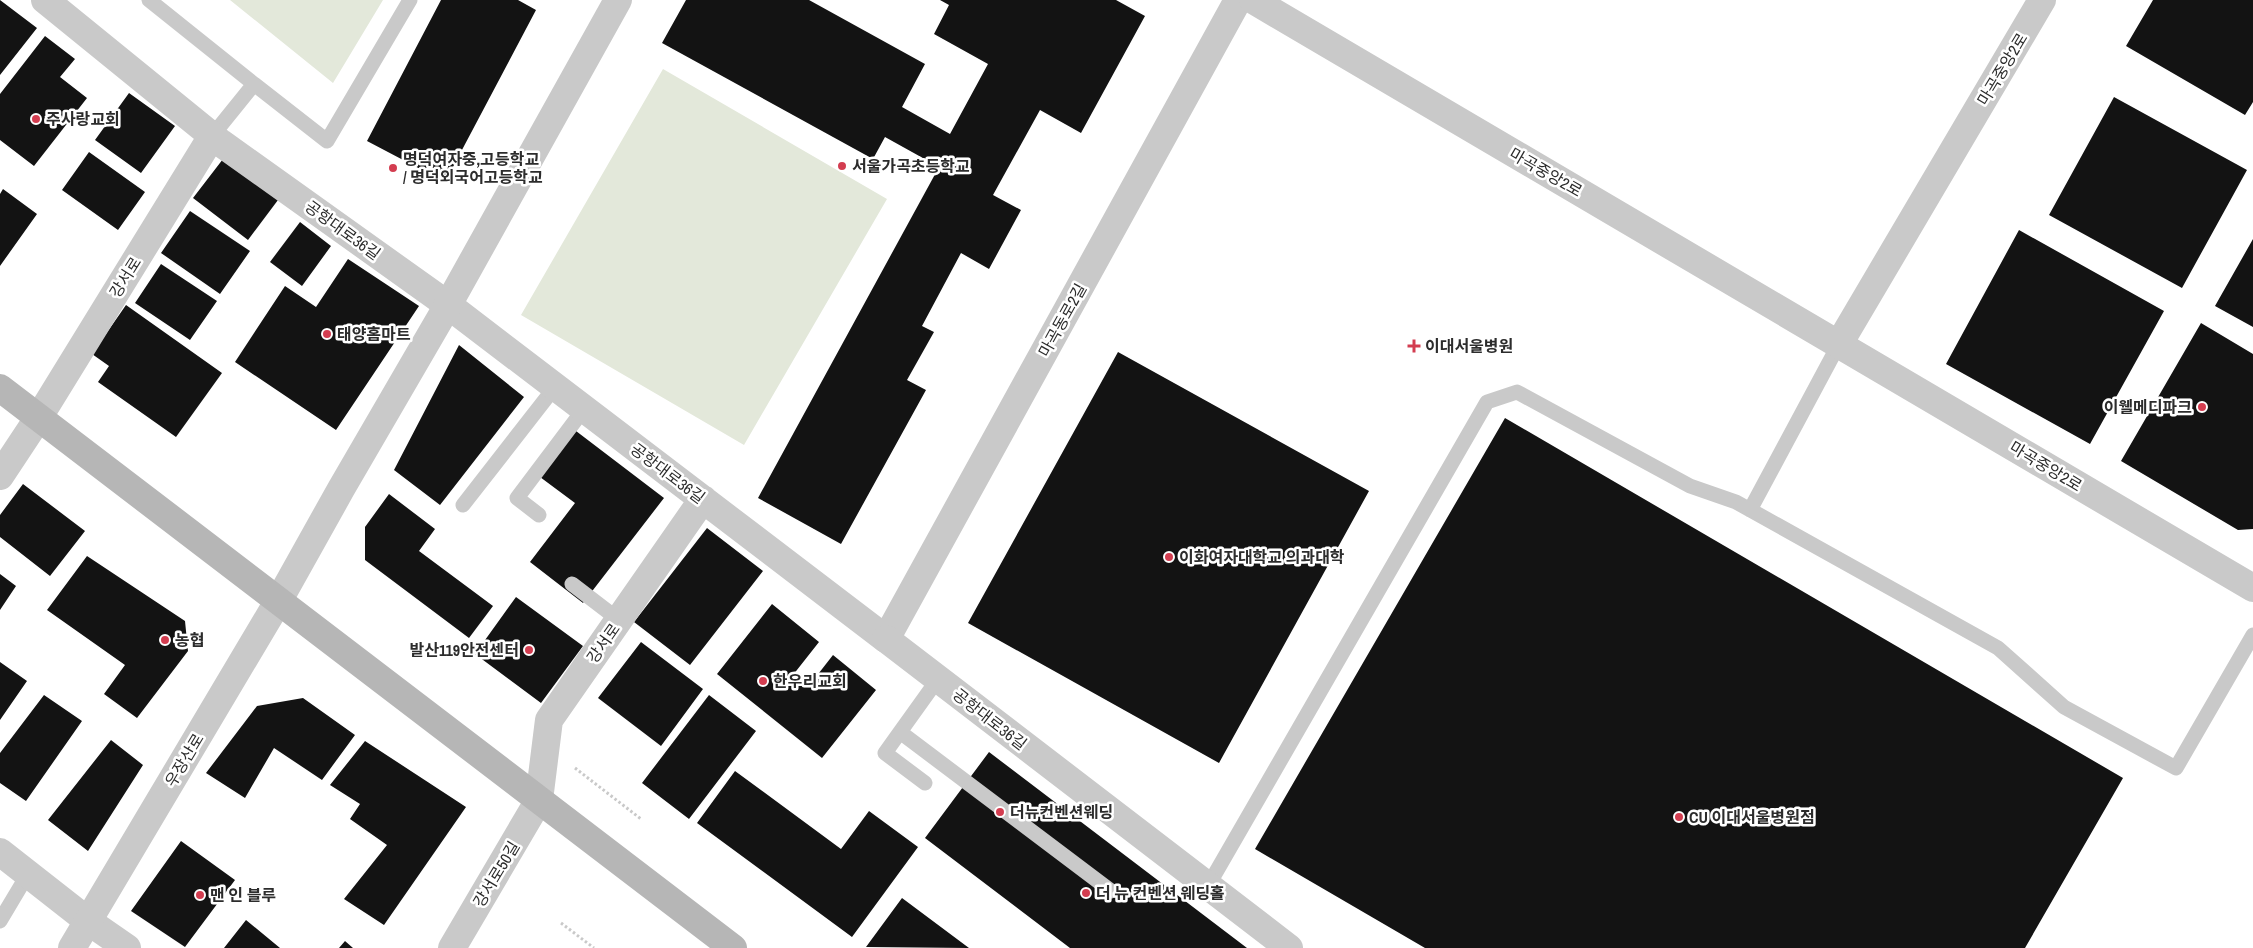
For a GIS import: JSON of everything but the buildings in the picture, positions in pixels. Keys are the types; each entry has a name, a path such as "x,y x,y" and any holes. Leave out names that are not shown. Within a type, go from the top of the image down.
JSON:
{"main road":[{"path":"0,388 733,948"}],"street":[{"name":"공항대로36길","path":"45,0 212,136 448,305 1289,948"},
{"path":"279,600 448,305 618,0"},
{"name":"마곡동로2길","path":"886,639 1238,0"},
{"name":"마곡중앙2로","path":"1253,0 2253,588"},
{"name":"마곡중앙2로","path":"1839,344 2042,0"},
{"name":"강서로","path":"0,476 212,136"},
{"name":"강서로","path":"539,800 549,720 703,500"},
{"name":"우장산로","path":"72,948 279,600"},
{"name":"강서로50길","path":"452,948 539,800"},
{"path":"0,852 88,920 128,948"}],"lane":[{"path":"149,0 326,142 410,0"},
{"path":"212,136 254,84"},
{"path":"1750,510 1839,344"},
{"path":"463,505 555,387"},
{"path":"1208,886 1487,402 1517,392 1690,486 1736,502 1998,648 2064,707 2176,768 2253,635"},
{"path":"539,515 517,498 584,409"},
{"path":"572,584 619,620"},
{"path":"925,783 885,753 938,679"},
{"path":"900,732 1111,892"},
{"path":"0,922 28,874"}],"path":[{"path":"572,766 640,819"},
{"path":"561,923 594,948"}],"shaded area":[{"path":"230,0 383,0 333,83"},
{"path":"663,69 887,199 744,445 521,315"}],"place":[{"name":"주사랑교회","path":"36,119"},
{"name":"서울가곡초등학교","path":"842,166"},
{"name":"명덕여자중,고등학교 / 명덕외국어고등학교","path":"393,168"},
{"name":"태양홈마트","path":"327,334"},
{"name":"이대서울병원","path":"1414,346"},
{"name":"이웰메디파크","path":"2202,407"},
{"name":"이화여자대학교 의과대학","path":"1169,557"},
{"name":"농협","path":"165,640"},
{"name":"발산119안전센터","path":"529,650"},
{"name":"한우리교회","path":"763,681"},
{"name":"더뉴컨벤션웨딩","path":"1000,812"},
{"name":"CU 이대서울병원점","path":"1679,817"},
{"name":"더 뉴 컨벤션 웨딩홀","path":"1086,893"},
{"name":"맨 인 블루","path":"200,895"}]}
